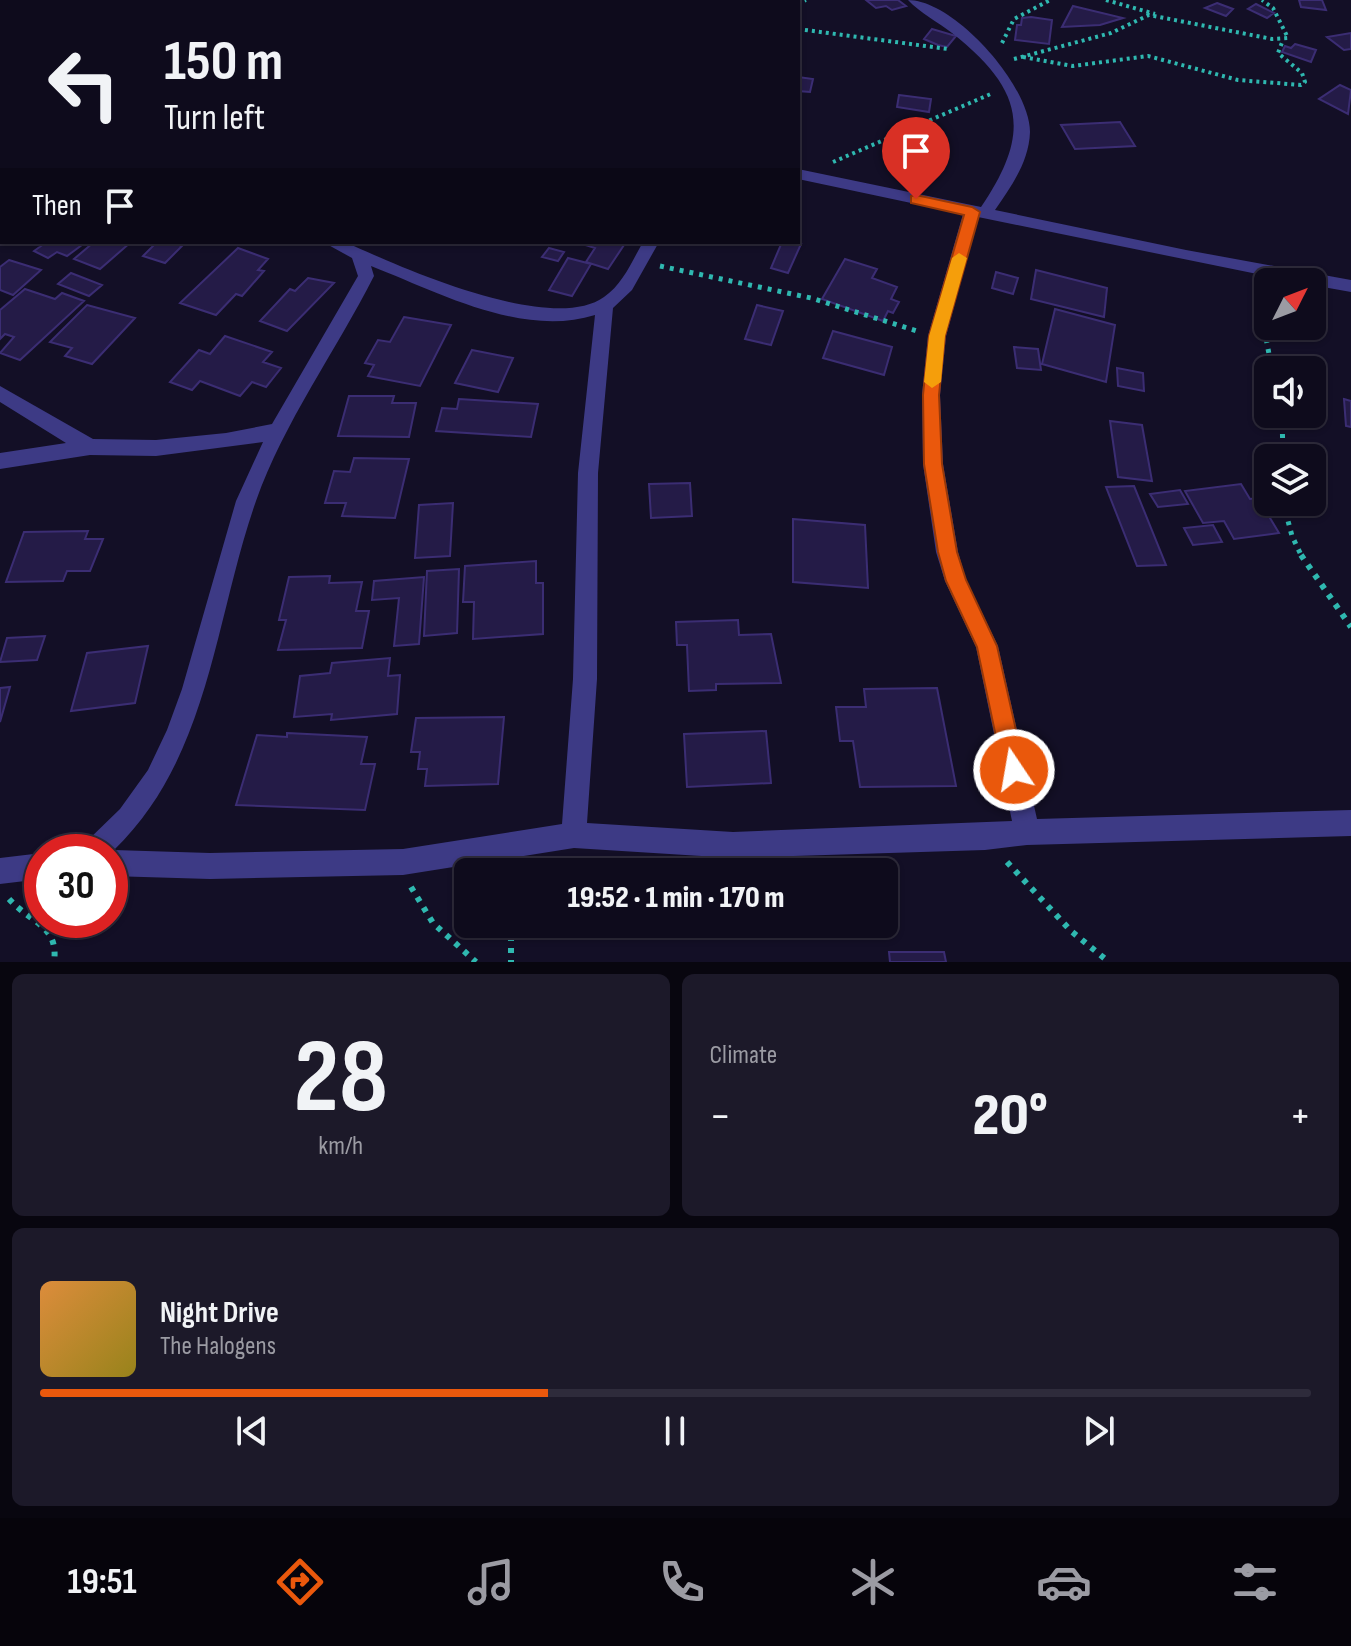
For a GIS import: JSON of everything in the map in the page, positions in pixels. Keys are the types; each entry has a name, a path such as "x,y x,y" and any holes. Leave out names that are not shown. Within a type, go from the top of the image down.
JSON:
{"street":[{"path":"914,0 998,66 1018,106 1024,131 1017,159 979,212 937,336 931,395 933,464 947,552 956,581 987,646 1027,832"},
{"path":"800,175 1351,286"},
{"path":"335,244 517,312 545,316 605,305 626,286 650,244"},
{"path":"115,834 138,806 177,738 208,643 246,502 278,431 366,276 359,255"},
{"path":"574,835 585,679 588,473 605,305"},
{"path":"0,393 90,447"},
{"path":"0,461 90,447 156,448 278,431"},
{"path":"128,864 210,866 396,862 574,835 733,845 985,837 1027,832 1351,823"},
{"path":"2,881 24,873"}],"path":[{"path":"998,66 1007,27 1014,19 1050,0"},
{"path":"1106,0 1162,16 1283,40 1288,38 1287,30 1273,8 1262,0"},
{"path":"998,66 1018,56 1111,33 1138,18 1162,16"},
{"path":"800,29 861,39 981,50"},
{"path":"1018,56 1073,66 1148,56 1238,80 1301,85 1305,82 1302,73 1278,53 1283,40"},
{"path":"800,175 1008,87"},
{"path":"639,263 750,283 937,336"},
{"path":"1236,265 1255,285 1261,301 1270,356"},
{"path":"1285,516 1297,546 1351,627"},
{"path":"985,837 1071,931 1109,962"},
{"path":"396,862 433,923 476,962"},
{"path":"2,881 27,918 48,927 54,935 54,962"},
{"path":"511,938 511,962"}],"building":[{"path":"866,0 898,0 906,6 892,10 886,6 876,8"},
{"path":"1299,0 1322,0 1326,10 1301,7"},
{"path":"1217,3 1233,9 1226,16 1205,8"},
{"path":"1256,4 1274,13 1267,18 1248,9"},
{"path":"1073,6 1123,18 1100,25 1062,27"},
{"path":"1022,18 1052,20 1049,44 1015,40 1017,25 1021,25"},
{"path":"932,29 956,36 947,47 938,45 924,39"},
{"path":"1351,33 1351,49 1344,50 1327,37"},
{"path":"1295,44 1316,50 1311,62 1282,52 1285,46 1291,48"},
{"path":"800,77 813,79 810,92 800,91"},
{"path":"1340,85 1351,90 1348,114 1319,99"},
{"path":"899,95 931,99 929,112 897,107"},
{"path":"1120,122 1135,146 1075,149 1061,125"},
{"path":"36,244 83,244 67,256 57,252 48,258 34,251 41,246"},
{"path":"92,244 129,244 100,269 74,259"},
{"path":"155,244 182,246 165,263 143,256"},
{"path":"582,244 625,244 608,269 586,262 595,248"},
{"path":"781,244 801,244 788,273 771,268"},
{"path":"238,248 268,259 258,270 264,271 242,296 236,294 216,315 180,303"},
{"path":"549,248 564,252 558,261 542,257"},
{"path":"568,258 591,264 572,296 549,290"},
{"path":"845,259 877,269 872,278 897,287 891,299 899,302 893,313 888,311 883,321 822,299"},
{"path":"9,260 41,270 13,295 0,290 0,267"},
{"path":"1036,270 1107,288 1104,317 1031,299"},
{"path":"996,272 1018,278 1013,294 992,288"},
{"path":"71,273 102,285 89,296 58,284"},
{"path":"308,278 334,283 287,331 260,321 290,289 295,291"},
{"path":"25,289 55,299 62,293 84,301 20,360 0,353 14,337 5,334 0,339 0,310"},
{"path":"87,305 135,318 92,364 65,356 72,348 50,342"},
{"path":"757,305 783,311 771,345 745,339"},
{"path":"1055,309 1115,325 1106,382 1042,364"},
{"path":"404,317 451,325 420,386 368,376 374,365 365,363 378,340 390,342"},
{"path":"833,331 892,347 884,375 823,358"},
{"path":"225,336 272,352 263,362 281,368 266,387 252,382 240,396 200,381 192,390 170,382 199,350 210,354"},
{"path":"1014,347 1038,349 1041,370 1017,368"},
{"path":"472,350 513,358 498,392 455,383"},
{"path":"1117,368 1143,373 1144,391 1118,386"},
{"path":"349,396 394,396 392,403 416,403 409,437 338,436"},
{"path":"459,399 538,404 531,437 436,431 442,408 457,409"},
{"path":"1344,399 1351,401 1351,427 1346,426"},
{"path":"1110,421 1142,425 1152,481 1118,477"},
{"path":"354,458 409,459 395,518 342,516 346,503 325,503 334,471 350,472"},
{"path":"690,483 692,516 651,518 649,484"},
{"path":"1241,484 1250,499 1254,498 1254,516 1269,516 1279,533 1234,539 1224,521 1203,523 1185,491"},
{"path":"1134,486 1166,565 1137,566 1106,487"},
{"path":"1180,490 1188,504 1158,507 1150,494"},
{"path":"453,503 450,556 415,558 419,505"},
{"path":"793,519 865,525 868,588 793,582"},
{"path":"1213,525 1222,542 1193,545 1184,528"},
{"path":"88,531 85,539 103,539 90,571 67,571 63,581 6,582 24,532"},
{"path":"536,561 536,583 543,583 543,634 473,639 474,602 463,602 465,566"},
{"path":"459,569 457,633 424,636 427,571"},
{"path":"330,576 329,583 362,582 356,611 369,611 362,648 278,650 286,620 279,620 289,577"},
{"path":"424,577 419,644 394,646 399,598 372,600 374,581"},
{"path":"738,620 739,635 771,634 781,683 716,684 716,690 689,691 687,645 677,645 676,622"},
{"path":"45,636 37,660 0,662 7,638"},
{"path":"148,646 135,703 71,711 87,653"},
{"path":"390,658 388,676 400,675 397,714 331,720 332,714 294,717 300,676 330,673 332,663"},
{"path":"10,687 0,722 0,688"},
{"path":"937,688 956,786 860,787 853,741 840,741 836,707 866,707 864,689"},
{"path":"504,717 498,784 425,786 427,769 418,769 420,752 411,752 416,718"},
{"path":"766,731 771,783 687,787 684,734"},
{"path":"287,733 367,737 361,764 375,764 365,810 236,805 257,735 287,737"},
{"path":"889,952 944,952 946,962 890,962"}],"slow traffic":[{"path":"932,382 937,336 959,258"}],"route":[{"path":"916,199 972,212 937,336 931,395 933,464 947,552 956,581 987,646 1014,770"}]}
